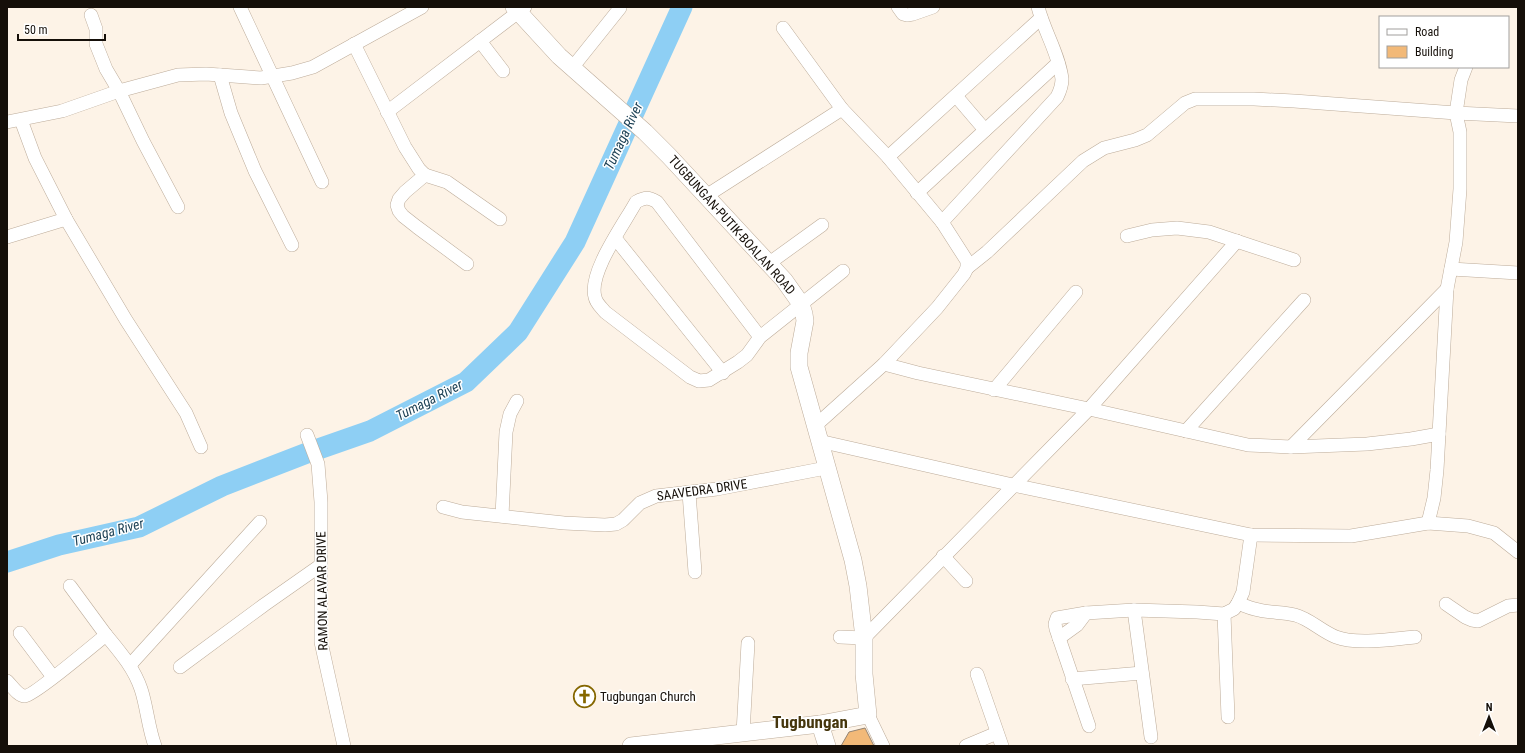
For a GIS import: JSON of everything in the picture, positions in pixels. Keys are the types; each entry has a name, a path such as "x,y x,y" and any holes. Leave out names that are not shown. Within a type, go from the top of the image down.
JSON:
{"main road":[{"name":"TUGBUNGAN-PUTIK-BOALAN ROAD","path":"519,9 554,51 645,132 784,280 801,304 805,321 799,353 799,367 826,468 853,560 858,586 864,638 864,674 868,715"},
{"path":"631,746 727,740 743,733 820,724 868,715"},
{"path":"820,724 827,746"}],"street":[{"path":"240,7 322,182"},
{"path":"7,122 62,111 119,91 178,75 273,77 313,67 422,7"},
{"path":"898,7 903,14 908,15 933,7"},
{"path":"572,68 620,8"},
{"path":"388,112 519,9"},
{"path":"888,157 956,96 1040,12 1058,63 1062,80 1057,97 942,222"},
{"path":"91,15 96,30 96,44 106,69 119,91 143,141 178,207"},
{"path":"783,28 842,109 888,157 942,222 967,261 967,268"},
{"path":"480,41 503,71"},
{"path":"354,44 412,159 419,169 425,175 447,182 500,219"},
{"path":"917,193 1058,63"},
{"path":"1428,523 1435,491 1447,289 1456,242 1460,189 1460,132 1456,113 1461,80 1466,68"},
{"path":"220,75 232,112 255,170 292,245"},
{"path":"956,96 985,130"},
{"path":"1518,116 1254,99 1189,100 1147,135 1135,140 1104,148 1083,161 987,252 967,268 937,308 817,434 1013,486 1251,534 1351,536 1428,523 1468,526 1494,533 1518,552"},
{"path":"706,196 842,109"},
{"path":"21,120 35,158 66,219 126,320 186,413 201,447"},
{"path":"425,175 399,199 397,205 398,210 417,227 467,264"},
{"path":"760,338 657,202 651,198 644,198 636,202 597,270 594,284 595,298 598,304 606,312 690,377 699,381 709,380 723,373 747,355 760,338 843,271"},
{"path":"7,237 66,219"},
{"path":"768,264 822,225"},
{"path":"1127,236 1152,230 1177,228 1210,232 1294,260"},
{"path":"615,238 723,373"},
{"path":"840,637 864,638 1089,409 1237,241"},
{"path":"1451,269 1518,273"},
{"path":"1291,447 1447,289"},
{"path":"994,390 1076,292"},
{"path":"1186,431 1304,300"},
{"path":"884,364 918,373 1089,409 1248,446 1291,447 1367,444 1439,434"},
{"path":"502,516 506,432 510,414 517,401"},
{"name":"RAMON ALAVAR DRIVE","path":"307,435 318,464 321,502 322,642 344,746"},
{"name":"SAAVEDRA DRIVE","path":"443,508 462,512 564,523 605,525 616,524 623,520 640,503 648,498 717,489 826,468"},
{"path":"689,493 695,572"},
{"path":"130,665 260,522"},
{"path":"1089,726 1059,638 1055,624 1057,618 1086,613 1134,610 1224,614 1234,608 1243,592 1251,534"},
{"path":"943,556 966,581"},
{"path":"180,667 321,565"},
{"path":"70,586 130,665 141,690 150,733 155,746"},
{"path":"1238,603 1260,611 1297,615 1336,637 1348,640 1415,637"},
{"path":"1446,604 1465,617 1478,621 1508,606 1518,605"},
{"path":"1134,610 1151,737"},
{"path":"1059,638 1077,625 1086,613"},
{"path":"1224,614 1228,717"},
{"path":"20,633 53,677"},
{"path":"7,681 22,696 33,694 106,635"},
{"path":"743,733 748,643"},
{"path":"1072,679 1142,673"},
{"path":"977,674 1002,746"},
{"path":"868,715 883,746"},
{"path":"966,746 997,733"}],"building":[{"path":"865,728 874,746 841,746 849,732"}],"waterway":[{"name":"Tumaga River","path":"7,562 59,545 139,527 222,486 307,453 370,431 466,382 518,332 575,242 682,7"}],"place":[{"name":"Tugbungan Church","path":"585,696"}],"district":[{"name":"Tugbungan","path":"810,722"}]}
